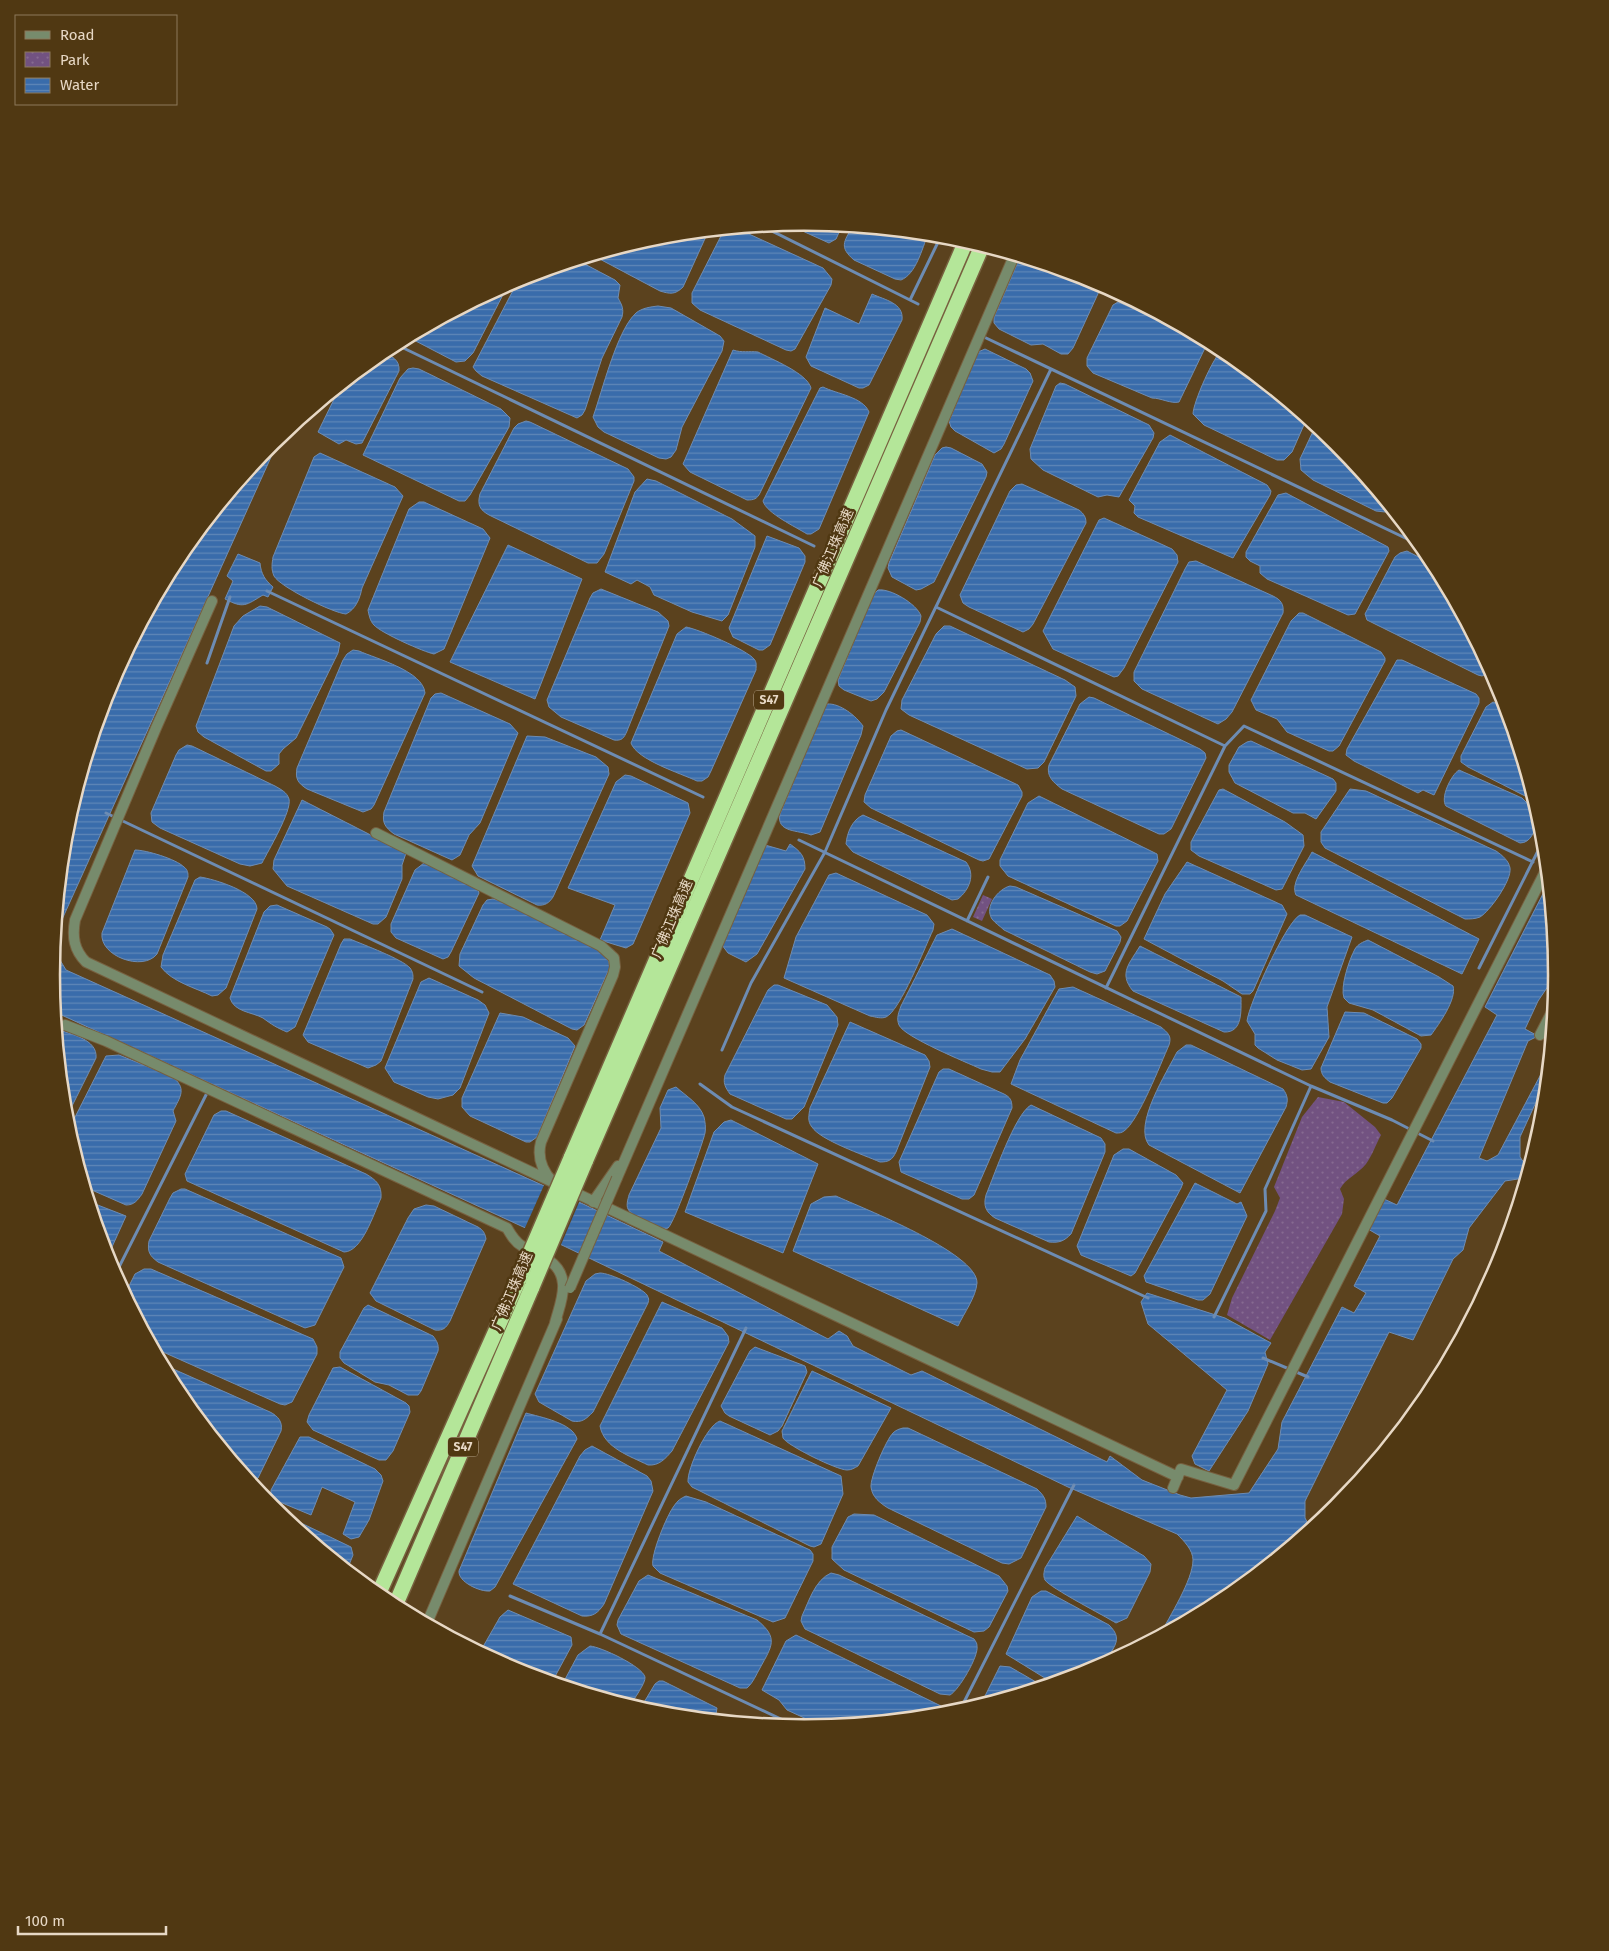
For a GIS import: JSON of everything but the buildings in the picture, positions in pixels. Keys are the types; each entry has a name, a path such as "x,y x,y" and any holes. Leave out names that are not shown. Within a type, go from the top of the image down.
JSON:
{"highway":[{"name":"广佛江珠高速","path":"398,1599 525,1283 963,248"},
{"name":"广佛江珠高速","path":"578,1160 979,252"},
{"name":"广佛江珠高速","path":"381,1588 525,1283"}],"street":[{"path":"429,1618 1012,261"},
{"path":"212,601 75,920 73,934 75,947 86,962 1178,1477"},
{"path":"376,833 601,946 614,958 615,967 612,975 541,1142 541,1164 549,1177 559,1186"},
{"path":"1172,1488 1181,1469 1234,1485 1543,876"},
{"path":"1540,1035 1547,1021"},
{"path":"65,1025 106,1041 507,1228 512,1238 521,1246 553,1262 561,1273 563,1286 556,1323"},
{"path":"594,1202 631,1147"}],"green space":[{"path":"983,895 992,899 982,921 973,917"},
{"path":"1318,1097 1344,1102 1375,1127 1381,1135 1366,1164 1345,1182 1340,1189 1344,1199 1342,1214 1270,1340 1227,1315 1232,1298 1280,1198 1274,1187 1302,1117"}],"water":[{"path":"803,231 839,232 836,239 829,243"},
{"path":"849,233 853,233 926,241 915,267 901,280 854,260 845,248 844,244"},
{"path":"748,234 823,268 832,279 831,285 795,349 791,351 700,310 692,303 692,293 721,236"},
{"path":"706,237 683,287 672,293 660,291 601,260 659,245"},
{"path":"1018,263 1099,292 1073,348 1068,354 1061,354 1043,344 1031,345 999,329 994,323 994,317"},
{"path":"586,264 615,280 620,285 618,298 622,305 622,317 602,358 585,410 577,418 482,376 473,367 513,291"},
{"path":"872,294 888,300 897,306 902,314 902,320 869,385 859,388 811,366 806,357 825,308 859,324"},
{"path":"502,296 473,353 465,361 456,362 416,341 475,308"},
{"path":"1118,302 1145,314 1205,348 1179,402 1152,398 1093,373 1087,366 1087,358 1113,305"},
{"path":"658,306 671,308 720,336 724,341 722,351 682,427 676,450 671,457 666,459 659,458 604,432 598,427 593,417 616,347 629,321 641,310"},
{"path":"985,349 1026,369 1033,381 1004,444 1001,449 994,453 955,431 949,421 976,355"},
{"path":"733,350 758,352 796,372 808,382 811,388 760,493 752,500 747,500 690,472 683,464"},
{"path":"391,356 396,361 399,371 362,443 356,444 346,440 339,444 318,432 334,399"},
{"path":"1218,356 1258,385 1304,424 1292,452 1284,460 1277,460 1204,425 1193,414 1196,400"},
{"path":"408,369 419,369 501,409 510,418 509,427 465,501 459,501 363,455 400,378"},
{"path":"1060,383 1149,425 1154,433 1153,438 1119,497 1107,495 1098,497 1043,470 1031,459 1030,449 1056,386"},
{"path":"823,387 856,399 869,412 819,529 811,534 807,534 775,515 765,506 763,501 820,388"},
{"path":"526,421 628,469 634,477 604,554 597,563 588,563 489,515 480,507 480,494 514,428"},
{"path":"1313,432 1331,449 1386,512 1376,511 1313,480 1301,470 1300,459"},
{"path":"1170,435 1267,485 1271,491 1233,558 1138,517 1134,513 1135,506 1129,500 1160,442"},
{"path":"946,447 982,464 987,472 986,477 934,582 916,590 892,577 888,568 889,563 935,455 942,448"},
{"path":"320,453 395,487 403,496 357,603 346,614 339,613 296,593 278,581 272,571 273,557 314,457"},
{"path":"271,456 63,918 66,878 74,830 85,783 117,691 137,646 185,562 214,522"},
{"path":"647,479 656,481 732,519 755,536 755,547 728,615 722,621 692,612 654,595 650,587 637,580 631,584 605,572 635,492"},
{"path":"1022,484 1079,510 1086,519 1086,523 1033,624 1023,632 969,607 963,603 960,595 1010,491 1016,485"},
{"path":"1286,493 1388,547 1389,551 1355,614 1348,615 1267,579 1260,573 1260,566 1246,557 1246,552 1278,495"},
{"path":"419,502 424,502 483,529 490,538 444,649 434,654 385,633 374,625 368,610 409,509"},
{"path":"1104,518 1172,549 1177,555 1178,562 1124,668 1118,676 1114,677 1053,649 1043,631 1099,520"},
{"path":"767,536 799,548 805,556 805,562 770,645 763,650 759,650 733,637 729,628"},
{"path":"508,545 582,579 535,699 450,662"},
{"path":"1407,551 1421,558 1424,562 1449,603 1485,675 1478,675 1367,620 1365,614 1395,557"},
{"path":"238,554 260,563 264,576 273,587 268,597 263,595 241,605 225,599 233,581 227,576"},
{"path":"1196,561 1273,596 1280,601 1283,607 1283,613 1232,712 1218,724 1142,689 1134,681 1134,672 1185,569 1189,562"},
{"path":"601,589 658,612 668,621 669,626 627,731 624,737 619,740 614,740 561,717 549,707 547,700 590,598 593,593"},
{"path":"878,590 896,594 903,598 921,616 920,622 884,692 877,699 871,701 844,690 839,686 838,680 872,596"},
{"path":"260,606 267,607 340,643 338,653 296,738 279,754 279,764 271,771 266,771 204,737 198,732 196,726 234,626 243,616"},
{"path":"1299,613 1303,613 1381,652 1385,658 1339,746 1333,751 1329,751 1287,732 1277,719 1256,710 1251,700 1291,621"},
{"path":"944,626 950,626 1065,680 1075,687 1076,696 1044,762 1038,768 1027,769 909,715 901,709 902,700 936,634"},
{"path":"686,627 733,645 756,661 756,670 711,771 708,777 702,781 697,781 650,760 641,755 631,743 677,634"},
{"path":"353,650 408,672 422,685 425,693 374,805 371,809 363,812 307,789 299,783 296,775 297,768 343,660"},
{"path":"1397,660 1402,660 1476,694 1479,698 1479,703 1434,795 1423,790 1418,793 1354,761 1346,755 1347,749"},
{"path":"441,693 510,724 518,733 480,823 469,835 460,855 452,860 394,834 386,827 383,819 384,812 431,698 435,694"},
{"path":"1089,697 1205,753 1206,758 1171,829 1164,834 1159,834 1062,789 1051,778 1048,772 1049,765 1080,704"},
{"path":"1493,702 1497,703 1509,736 1527,797 1461,762 1461,756 1486,707"},
{"path":"827,704 832,704 847,711 863,726 861,735 820,832 811,835 785,828 781,825 780,814 823,709"},
{"path":"901,730 1018,785 1022,796 989,859 979,860 871,808 864,802 865,795 891,736"},
{"path":"527,736 545,737 596,757 608,767 609,774 553,897 542,905 537,905 478,876 472,866"},
{"path":"1251,741 1333,779 1336,783 1336,791 1316,819 1305,813 1293,813 1235,783 1229,772 1229,765 1239,747"},
{"path":"187,745 275,786 287,794 289,805 287,812 262,863 250,866 240,864 160,828 152,822 151,813 176,755 179,750"},
{"path":"1459,770 1522,798 1529,806 1535,829 1529,839 1520,843 1446,806 1445,792"},
{"path":"625,775 631,776 688,803 690,813 633,944 626,948 600,940 615,905 568,888 616,782"},
{"path":"1223,789 1285,822 1303,835 1304,846 1282,889 1276,890 1199,856 1191,850 1191,842 1219,790"},
{"path":"1350,789 1366,791 1501,854 1508,863 1510,873 1500,895 1480,917 1465,919 1325,848 1321,842 1321,832"},
{"path":"1039,796 1157,854 1158,861 1127,921 1120,926 1116,926 1008,876 1000,866 1000,860 1028,803"},
{"path":"302,800 406,853 402,865 402,879 386,917 378,924 373,924 287,886 273,869 274,860"},
{"path":"863,815 966,862 971,872 968,887 958,899 952,900 853,852 846,844 848,836 853,823"},
{"path":"790,844 802,855 805,869 757,954 746,962 728,953 722,945 765,845 786,851"},
{"path":"135,850 153,853 175,861 187,870 188,874 157,954 142,962 123,959 107,949 102,933"},
{"path":"1312,852 1479,939 1462,974 1296,895 1295,885 1297,879"},
{"path":"1187,862 1282,905 1287,914 1250,994 1242,994 1223,981 1144,939 1165,894"},
{"path":"424,863 431,864 478,890 479,893 451,952 448,957 443,959 396,938 391,932 391,924 415,870"},
{"path":"836,873 927,915 934,924 905,991 892,1012 886,1017 870,1016 784,978 796,937 829,875"},
{"path":"200,877 215,880 243,892 255,903 257,909 226,988 218,995 212,996 178,981 161,967 163,955 195,880"},
{"path":"1010,886 1117,931 1121,937 1120,942 1105,971 1097,974 1090,972 1004,930 996,923 990,914 991,904 1001,891"},
{"path":"1544,892 1549,985 1538,1001 1525,1029 1538,1036 1528,1041 1479,1158 1487,1161 1498,1155 1543,1070 1539,1095 1520,1137 1520,1157 1525,1164 1520,1180 1505,1181 1469,1228 1463,1250 1453,1259 1413,1340 1389,1332 1305,1501 1305,1518 1308,1523 1258,1566 1218,1595 1164,1627 1185,1588 1192,1568 1193,1560 1188,1546 1177,1534 1068,1487 543,1236 62,1015 60,976 61,961 66,970 562,1194 663,1242 659,1251 828,1339 839,1331 847,1336 853,1346 911,1375 922,1371 1107,1462 1110,1456 1142,1480 1191,1498 1249,1493 1278,1449 1282,1422 1342,1307 1354,1313 1366,1293 1354,1286 1380,1236 1368,1229 1384,1199 1397,1205 1497,1015 1485,1007"},
{"path":"487,900 501,901 602,952 608,959 610,967 584,1025 577,1030 474,978 459,966 460,954 483,905"},
{"path":"277,905 327,927 334,935 295,1027 287,1032 263,1018 239,1009 232,1003 230,998 264,912 270,906"},
{"path":"1300,915 1305,915 1352,937 1327,1007 1329,1037 1311,1069 1302,1070 1277,1060 1258,1048 1255,1045 1255,1034 1247,1021 1254,998 1269,964 1286,932"},
{"path":"952,929 1050,975 1054,981 1055,987 1025,1039 1000,1072 981,1069 936,1049 912,1036 899,1025 898,1017 901,1006 937,935"},
{"path":"344,939 350,939 391,956 406,964 413,974 413,979 381,1061 368,1068 308,1042 303,1035"},
{"path":"1368,940 1453,986 1454,991 1450,1004 1431,1035 1421,1036 1373,1010 1349,1003 1344,998 1344,981 1355,949 1362,942"},
{"path":"1140,946 1241,997 1240,1020 1235,1029 1224,1032 1133,991 1126,979 1126,973 1129,963"},
{"path":"429,978 478,1000 485,1005 489,1013 460,1088 453,1095 438,1099 428,1097 394,1082 385,1068 421,982"},
{"path":"774,985 827,1005 837,1017 838,1025 804,1107 792,1119 786,1119 730,1094 724,1083 725,1075 768,990"},
{"path":"1073,987 1161,1027 1170,1037 1169,1045 1142,1105 1130,1125 1121,1133 1116,1133 1011,1084 1020,1060 1059,989"},
{"path":"1345,1012 1364,1013 1417,1039 1421,1044 1421,1048 1392,1098 1387,1103 1330,1082 1325,1078 1321,1070"},
{"path":"500,1013 523,1017 568,1038 575,1046 537,1137 530,1142 526,1142 470,1116 462,1107 462,1098"},
{"path":"850,1022 925,1055 929,1061 930,1067 896,1152 892,1159 886,1162 880,1162 833,1142 817,1132 809,1122 810,1108"},
{"path":"63,1031 82,1038 93,1046 96,1058 72,1107 66,1073"},
{"path":"1186,1045 1191,1045 1283,1089 1287,1096 1286,1107 1240,1193 1149,1145 1145,1136 1145,1125 1153,1098 1177,1052"},
{"path":"119,1055 171,1076 176,1080 181,1089 180,1097 173,1111 176,1121 142,1194 135,1202 126,1205 92,1190 74,1120 106,1056"},
{"path":"943,1069 949,1069 1004,1094 1012,1103 1012,1108 974,1195 969,1199 962,1199 901,1172 899,1162 939,1072"},
{"path":"676,1087 692,1100 702,1112 705,1131 676,1213 668,1228 664,1229 646,1223 635,1216 628,1209 627,1204 629,1195 661,1128 660,1108 668,1090"},
{"path":"1031,1105 1101,1138 1105,1144 1105,1152 1071,1234 1059,1242 1049,1242 995,1218 987,1211 985,1206 986,1195 1012,1132 1018,1120"},
{"path":"221,1111 226,1111 366,1174 375,1181 379,1186 381,1198 367,1231 356,1246 344,1252 187,1181 185,1174 214,1115"},
{"path":"731,1120 818,1164 783,1253 685,1212 714,1132 724,1122"},
{"path":"1123,1149 1129,1149 1176,1175 1183,1183 1135,1273 1131,1276 1081,1255 1077,1246 1114,1155"},
{"path":"1195,1183 1237,1204 1241,1202 1247,1216 1210,1294 1203,1300 1198,1300 1146,1282 1144,1276"},
{"path":"185,1189 341,1258 344,1267 315,1325 305,1328 158,1262 153,1258 148,1248 149,1241 173,1193"},
{"path":"836,1196 940,1245 959,1258 972,1271 977,1283 976,1288 958,1326 793,1251 811,1204 824,1197"},
{"path":"97,1205 126,1216 112,1247"},
{"path":"426,1205 434,1206 478,1227 484,1232 486,1239 450,1321 446,1327 440,1330 435,1330 376,1301 370,1293 408,1218 414,1209"},
{"path":"144,1269 151,1269 313,1339 317,1347 317,1354 292,1402 285,1405 280,1404 162,1352 129,1286 135,1274"},
{"path":"595,1274 611,1275 633,1285 647,1295 649,1301 593,1412 584,1420 572,1421 539,1402 535,1394 586,1281"},
{"path":"1147,1293 1225,1318 1271,1343 1265,1352 1268,1364 1248,1411 1209,1471 1195,1464 1192,1456 1227,1390 1148,1324 1141,1302"},
{"path":"662,1302 722,1328 728,1336 729,1342 672,1451 659,1463 648,1465 612,1446 602,1434 600,1426"},
{"path":"368,1305 433,1336 437,1341 438,1351 418,1395 408,1395 389,1385 375,1382 344,1363 340,1358 340,1352 364,1308"},
{"path":"755,1347 805,1366 807,1372 782,1426 778,1431 770,1435 729,1416 721,1406 750,1351"},
{"path":"340,1367 409,1406 410,1412 393,1451 386,1460 379,1460 313,1430 307,1422 333,1368"},
{"path":"173,1369 270,1412 279,1420 281,1431 258,1478 245,1466 214,1429"},
{"path":"812,1371 891,1408 858,1466 853,1469 842,1469 824,1462 803,1452 783,1438 782,1431"},
{"path":"526,1413 563,1425 574,1433 577,1439 495,1587 490,1591 481,1590 462,1579 459,1571"},
{"path":"720,1421 841,1476 843,1494 821,1544 814,1547 810,1546 692,1487 688,1482 694,1458 709,1430"},
{"path":"908,1428 1037,1489 1041,1493 1045,1499 1046,1507 1021,1558 1009,1564 1002,1563 888,1508 877,1499 871,1487 876,1468 890,1437 895,1431"},
{"path":"300,1437 309,1437 375,1469 381,1475 383,1481 369,1520 359,1537 351,1539 343,1534 355,1502 322,1487 311,1515 277,1501 271,1494 271,1490"},
{"path":"592,1446 647,1476 651,1481 653,1491 604,1604 595,1614 582,1616 513,1584 580,1456"},
{"path":"686,1496 706,1502 810,1550 813,1554 813,1561 785,1618 773,1622 660,1573 653,1566 656,1545 667,1518 676,1503"},
{"path":"854,1514 874,1515 999,1576 1007,1586 1008,1591 989,1627 984,1631 974,1632 844,1570 832,1559 832,1547 848,1517"},
{"path":"1077,1516 1144,1556 1151,1564 1150,1572 1127,1618 1116,1623 1049,1584 1044,1578 1045,1568"},
{"path":"301,1523 351,1547 353,1555 349,1564"},
{"path":"831,1573 839,1575 974,1639 977,1645 975,1657 968,1672 954,1692 950,1695 940,1694 805,1629 801,1621 810,1598 825,1576"},
{"path":"648,1575 757,1620 764,1626 771,1637 770,1648 754,1679 747,1688 740,1688 621,1634 617,1625 618,1620 639,1581"},
{"path":"1041,1591 1046,1591 1109,1625 1116,1636 1116,1642 1110,1653 1047,1679 1006,1654 1032,1597"},
{"path":"508,1610 571,1637 572,1645 555,1676 483,1647 500,1617"},
{"path":"796,1635 941,1707 902,1714 808,1720 787,1710 779,1700 762,1690 786,1641"},
{"path":"590,1646 603,1650 637,1668 645,1677 644,1683 634,1700 565,1680 578,1655"},
{"path":"1000,1666 1010,1667 1037,1682 997,1695 984,1698"},
{"path":"663,1681 717,1708 716,1715 644,1702 655,1684"}],"pier":[{"path":"545,1183 580,1200 560,1247 524,1230"}],"waterway":[{"path":"774,232 918,304"},
{"path":"910,300 938,243"},
{"path":"984,337 1407,539"},
{"path":"404,348 814,546"},
{"path":"722,1050 751,983 825,852 886,710 1051,369"},
{"path":"267,591 703,797"},
{"path":"207,663 230,597"},
{"path":"936,607 1225,746"},
{"path":"1106,988 1225,746 1244,726 1533,862"},
{"path":"106,813 482,992"},
{"path":"799,840 1311,1086 1392,1120 1433,1141"},
{"path":"1479,968 1538,850"},
{"path":"967,921 988,877"},
{"path":"700,1084 732,1107 1148,1298"},
{"path":"1214,1317 1266,1211 1265,1189 1311,1086"},
{"path":"120,1266 207,1093"},
{"path":"600,1634 746,1328"},
{"path":"1263,1358 1308,1377"},
{"path":"964,1703 1074,1485"},
{"path":"510,1596 600,1634 781,1719"}]}
